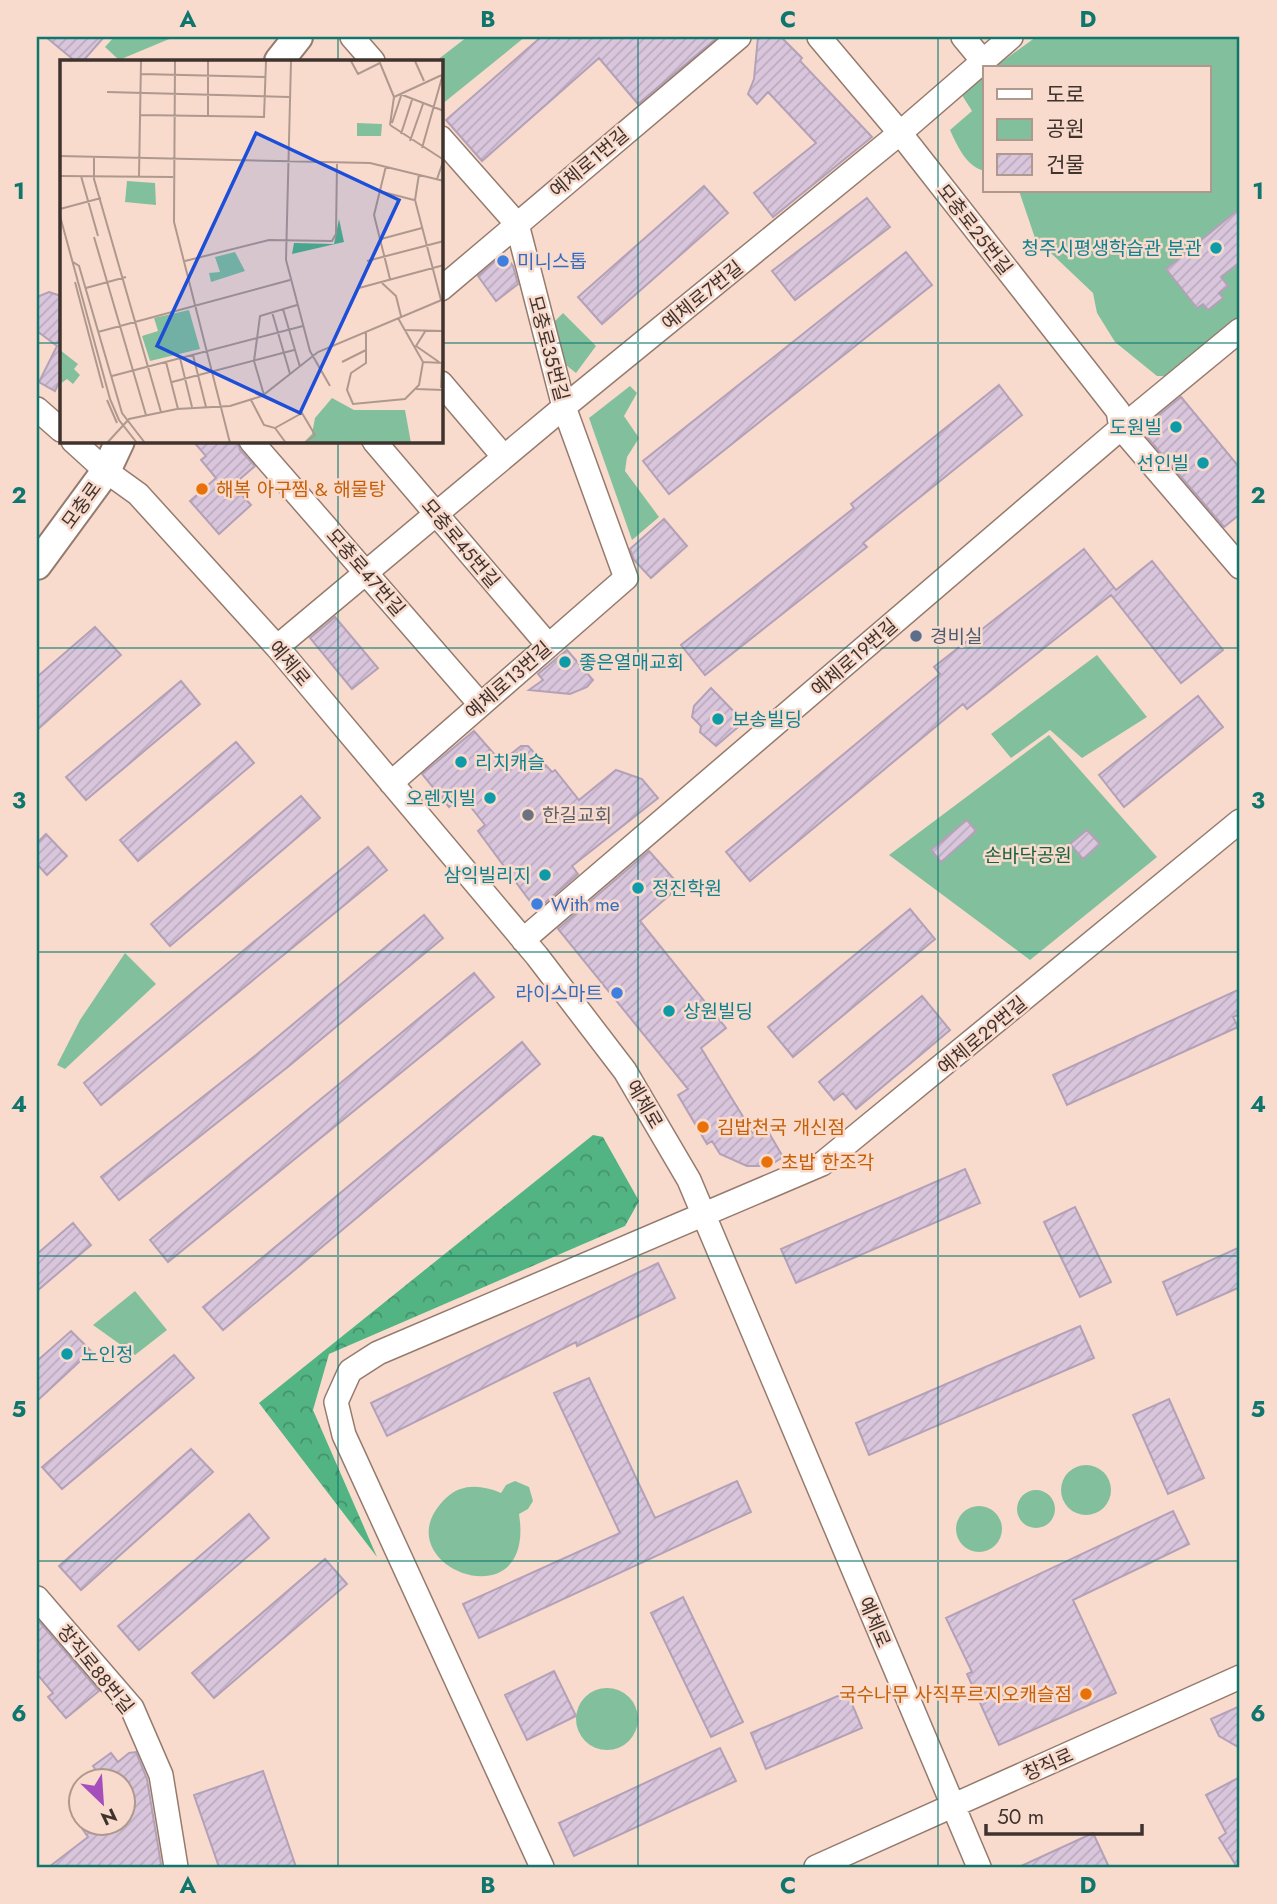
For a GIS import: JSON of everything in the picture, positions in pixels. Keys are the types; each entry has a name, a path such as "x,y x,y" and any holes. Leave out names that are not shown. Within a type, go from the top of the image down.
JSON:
{"main road":[{"path":"280,60 298,37"},
{"name":"모충로","path":"37,565 106,471 119,443"}],"street":[{"path":"352,37 372,60"},
{"name":"예체로1번길","path":"443,287 738,37"},
{"name":"모충로25번길","path":"819,37 900,133 1118,411 1121,428 1240,566"},
{"path":"963,37 982,60"},
{"name":"예체로7번길","path":"277,648 504,457 900,133 1011,37"},
{"name":"모충로35번길","path":"443,140 517,224 565,407 626,578"},
{"name":"예체로19번길","path":"523,940 1121,428 1240,330"},
{"path":"443,385 504,457"},
{"path":"37,409 60,429"},
{"name":"예체로","path":"76,443 106,471 138,494 277,648 523,940 625,1071 689,1180 979,1867"},
{"name":"모충로47번길","path":"257,443 480,704"},
{"name":"모충로45번길","path":"376,443 548,645"},
{"name":"예체로13번길","path":"391,783 626,578"},
{"name":"예체로29번길","path":"542,1867 344,1435 336,1402 350,1371 378,1353 822,1164 1240,821"},
{"name":"창직로88번길","path":"37,1598 132,1708 162,1775 176,1867"},
{"name":"창직로","path":"816,1867 1240,1677"}],"green space":[{"path":"114,37 174,37 119,60 105,47"},
{"path":"467,37 525,37 443,103 443,60 437,60"},
{"path":"1036,37 1240,37 1240,320 1167,376 1157,376 1115,342 1097,313 1093,293 1035,238 1019,192 1210,192 1210,66 996,66"},
{"path":"983,75 983,170 967,160 950,130 972,111 960,92"},
{"path":"563,313 596,346 576,373 561,361 552,324"},
{"path":"630,386 637,393 624,416 639,438 627,457 625,471 659,517 632,540 589,418"},
{"path":"1097,655 1147,717 1082,758 1050,730 1011,758 991,734"},
{"name":"손바닥공원","path":"1049,735 1157,857 1030,960 889,855"},
{"path":"125,953 156,984 65,1069 57,1065 80,1020"},
{"path":"593,1135 603,1137 639,1201 625,1226 329,1354 313,1410 377,1557 259,1403"},
{"path":"135,1291 167,1330 135,1355 93,1325"},
{"path":"1086,1465 1104,1472 1111,1490 1104,1508 1086,1515 1068,1508 1061,1490 1068,1472"},
{"path":"515,1481 529,1487 533,1501 528,1509 519,1514 518,1548 505,1568 486,1576 463,1573 444,1562 431,1544 430,1522 446,1498 459,1490 472,1487 501,1493 506,1485"},
{"path":"1036,1490 1049,1496 1055,1509 1049,1522 1036,1528 1023,1522 1017,1509 1023,1496"},
{"path":"979,1506 995,1513 1002,1529 995,1545 979,1552 963,1545 956,1529 963,1513"},
{"path":"601,1688 613,1688 629,1697 636,1707 636,1731 629,1741 613,1750 601,1750 590,1745 581,1736 576,1725 576,1713 581,1702 590,1693"}],"building":[{"path":"46,37 104,37 84,60 74,60"},
{"path":"541,37 718,37 638,104 599,58 482,161 446,120"},
{"path":"758,37 781,37 802,58 800,61 872,137 773,217 754,193 816,143 768,92 757,104 748,94 754,79"},
{"path":"704,186 728,213 602,324 578,297"},
{"path":"867,198 890,227 795,300 772,271"},
{"name":"청주시평생학습관 분관","path":"1240,208 1240,262 1221,277 1228,286 1219,293 1223,298 1208,310 1203,304 1197,308 1166,269"},
{"path":"906,252 932,285 669,494 643,461"},
{"path":"501,256 507,258 513,266 518,284 496,301 478,276"},
{"path":"49,292 60,296 60,380 55,391 39,382 57,346 37,331 37,297"},
{"path":"999,385 1022,415 863,543 867,547 705,675 681,645 854,508 851,504"},
{"path":"1181,397 1240,468 1240,514 1224,527 1147,437 1148,424"},
{"path":"195,443 238,443 240,450 255,466 233,485 251,505 219,534 190,501 216,478 201,460 206,456"},
{"path":"664,519 687,546 651,578 634,560 630,549"},
{"path":"1084,549 1116,590 1152,561 1223,650 1181,683 1111,595 967,709 963,704 750,881 726,852 940,674 934,667"},
{"path":"335,617 378,668 352,689 310,638"},
{"path":"95,627 121,655 37,730 37,677"},
{"name":"좋은열매교회","path":"567,650 593,680 587,687 570,694 529,690 543,680 538,674"},
{"path":"181,681 200,704 86,800 66,777"},
{"name":"보송빌딩","path":"711,688 744,722 716,746 700,732 701,726 692,717 694,706"},
{"path":"1198,696 1223,727 1124,807 1099,775"},
{"path":"474,731 501,762 521,746 528,746 552,772 555,770 579,800 616,770 642,779 658,798 572,866 578,874 540,907 535,908 478,831 485,825 462,796 449,807 422,774"},
{"path":"236,742 254,763 138,861 120,840"},
{"path":"301,796 320,818 170,946 151,924"},
{"path":"967,820 976,831 941,862 931,850"},
{"path":"1087,830 1100,844 1083,859 1070,844"},
{"path":"46,834 67,856 47,875 37,864 37,843"},
{"path":"368,847 387,870 101,1105 84,1083"},
{"path":"649,851 680,886 640,921 726,1028 701,1048 753,1133 765,1126 783,1157 769,1166 747,1166 720,1154 712,1141 707,1144 678,1095 688,1089 558,929"},
{"path":"910,909 935,939 793,1057 768,1027"},
{"path":"424,915 443,938 289,1066 119,1200 101,1177 256,1055"},
{"path":"474,973 494,997 168,1262 150,1240"},
{"path":"1240,989 1240,1014 1233,1017 1238,1027 1067,1105 1053,1075"},
{"path":"922,996 950,1030 856,1109 843,1093 834,1100 819,1082"},
{"path":"522,1042 540,1064 223,1330 203,1307"},
{"path":"965,1169 980,1203 796,1283 781,1249"},
{"path":"1075,1207 1111,1282 1080,1297 1044,1222"},
{"path":"73,1223 91,1245 37,1291 37,1254"},
{"path":"1240,1247 1240,1287 1177,1315 1163,1282"},
{"path":"658,1263 675,1298 577,1346 576,1342 387,1436 371,1403"},
{"path":"1080,1326 1094,1358 869,1455 856,1423"},
{"name":"노인정","path":"71,1331 91,1351 37,1401 37,1361"},
{"path":"174,1355 194,1378 62,1489 42,1467"},
{"path":"589,1378 655,1518 737,1481 751,1512 479,1638 463,1604 620,1533 554,1393"},
{"path":"1169,1399 1204,1478 1168,1494 1133,1415"},
{"path":"191,1449 213,1472 81,1590 59,1566"},
{"path":"1173,1511 1189,1544 1073,1600 1116,1693 999,1745 967,1674 972,1672 946,1618"},
{"path":"249,1514 269,1538 139,1650 118,1626"},
{"path":"325,1559 347,1584 214,1698 192,1673"},
{"path":"683,1597 743,1722 711,1737 651,1613"},
{"path":"37,1619 99,1691 66,1718 48,1697 53,1693 37,1674"},
{"path":"554,1671 576,1716 527,1740 505,1695"},
{"path":"847,1692 862,1728 766,1769 751,1733"},
{"path":"1240,1706 1240,1748 1219,1736 1211,1719"},
{"path":"720,1748 736,1781 574,1856 559,1823"},
{"path":"136,1752 147,1779 161,1864 157,1867 49,1867 87,1838 136,1838 136,1768 93,1766 111,1753 118,1762 129,1753"},
{"path":"263,1771 296,1867 219,1867 194,1795"},
{"path":"1240,1777 1240,1867 1237,1867 1219,1838 1226,1833 1206,1795"},
{"path":"1093,1833 1109,1867 1019,1867"}],"place":[{"name":"청주시평생학습관 분관","path":"1216,248"},
{"name":"미니스톱","path":"503,261"},
{"name":"도원빌","path":"1176,427"},
{"name":"선인빌","path":"1203,463"},
{"name":"해복 아구찜 & 해물탕","path":"202,489"},
{"name":"경비실","path":"916,636"},
{"name":"좋은열매교회","path":"565,662"},
{"name":"보송빌딩","path":"718,719"},
{"name":"리치캐슬","path":"461,762"},
{"name":"오렌지빌","path":"490,798"},
{"name":"한길교회","path":"528,815"},
{"name":"삼익빌리지","path":"545,875"},
{"name":"정진학원","path":"638,888"},
{"name":"With me","path":"537,904"},
{"name":"라이스마트","path":"617,993"},
{"name":"상원빌딩","path":"669,1011"},
{"name":"김밥천국 개신점","path":"703,1127"},
{"name":"초밥 한조각","path":"767,1162"},
{"name":"노인정","path":"67,1354"},
{"name":"국수나무 사직푸르지오캐슬점","path":"1086,1694"}]}
